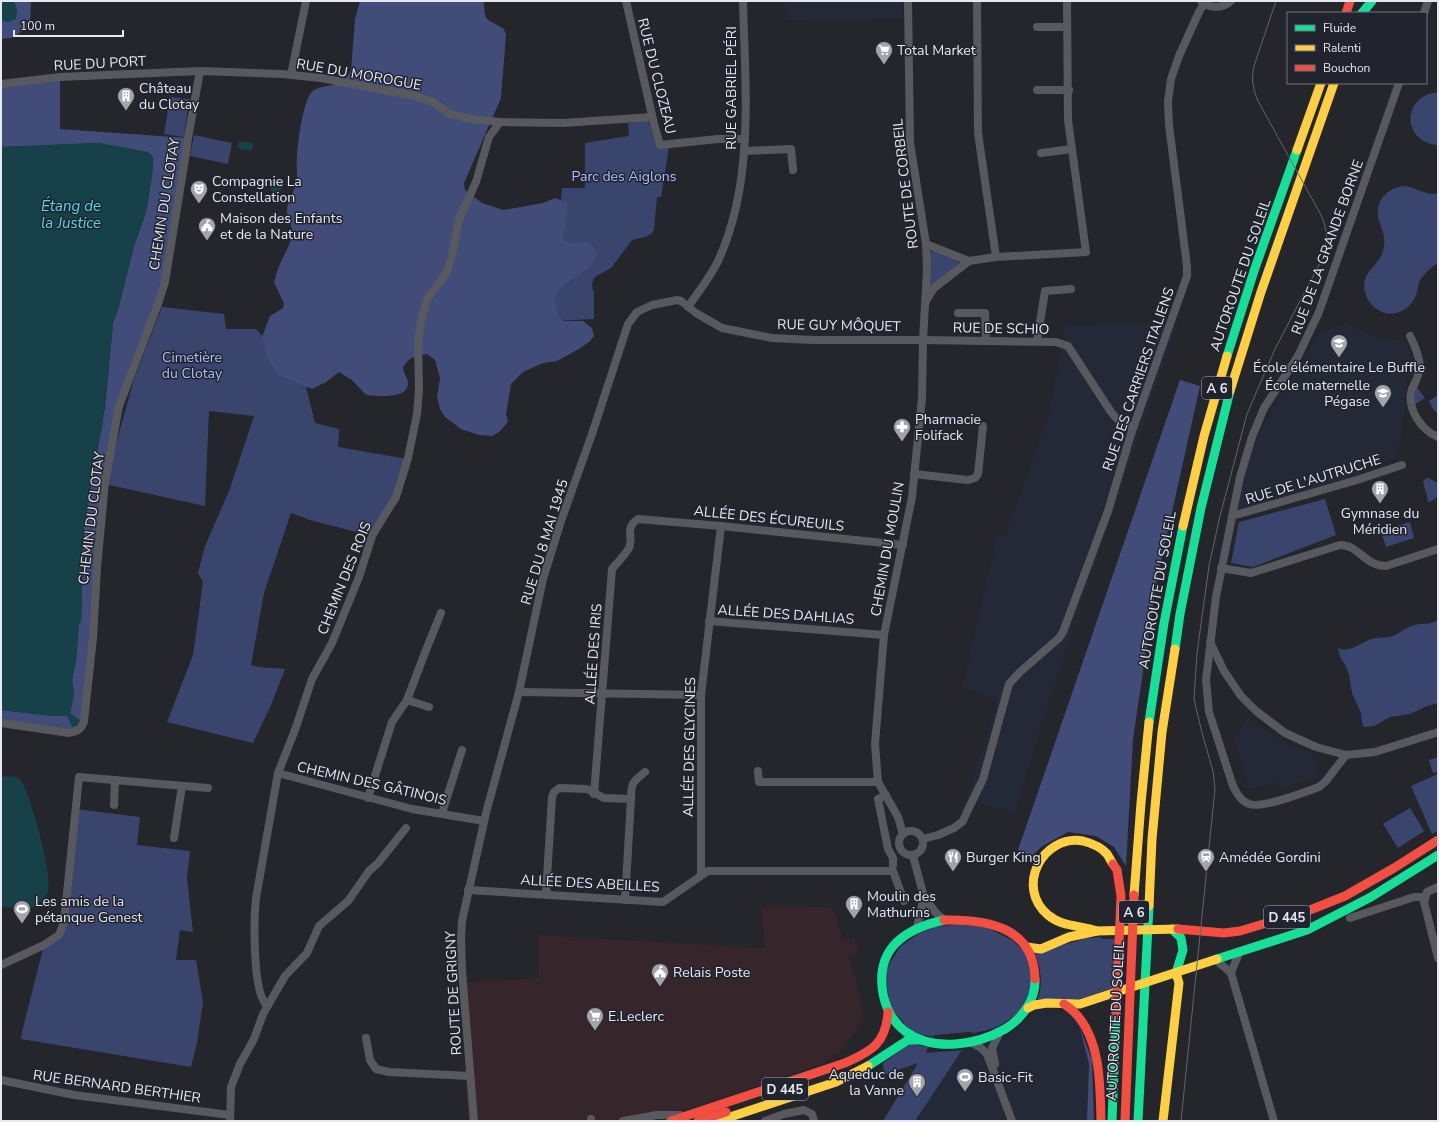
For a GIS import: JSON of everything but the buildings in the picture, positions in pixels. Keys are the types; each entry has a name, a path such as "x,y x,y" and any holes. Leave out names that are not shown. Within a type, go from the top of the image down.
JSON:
{"main road":[{"path":"1346,12 1350,1"},
{"path":"1358,12 1362,1"},
{"path":"1363,12 1372,1"},
{"name":"AUTOROUTE DU SOLEIL","path":"1124,1121 1138,836 1156,674 1173,575 1186,509 1223,367 1321,84"},
{"name":"AUTOROUTE DU SOLEIL","path":"1138,1121 1152,839 1162,732 1180,614 1201,508 1225,409 1261,292 1334,84"},
{"path":"1097,930 1089,927 1075,927 1057,922 1044,912 1036,900 1033,880 1038,864 1047,852 1064,842 1083,840 1093,843 1101,848 1114,862 1120,882 1121,896 1112,1121"},
{"name":"D 445","path":"1027,947 1041,949 1069,937 1097,930 1172,929 1224,933 1240,931 1310,910 1345,896 1438,840"},
{"name":"D 445","path":"1028,1008 1040,1003 1080,1004 1307,930 1371,897 1438,856"},
{"path":"944,920 974,920 991,924 1014,934 1027,947 1034,964 1036,980 1032,1000 1028,1008 1020,1017 1001,1031 970,1042 949,1044 923,1040 912,1036 902,1029 888,1012 881,984 881,975 889,951 894,944 908,932 917,927 944,920"},
{"path":"1163,1121 1179,983 1176,973 1183,950 1181,938 1172,929"},
{"path":"1064,1004 1076,1012 1080,1018 1096,1057 1100,1079 1101,1121"},
{"name":"D 445","path":"671,1121 688,1118 859,1057 873,1048 883,1036 888,1021 888,1012"},
{"name":"D 445","path":"718,1121 836,1082 876,1063 908,1040 923,1040"},
{"name":"D 445","path":"698,1121 857,1072"}],"street":[{"path":"291,75 306,1"},
{"name":"RUE DU CLOZEAU","path":"626,1 652,117 660,145 718,139 745,139"},
{"name":"RUE GABRIEL PÉRI","path":"688,307 713,270 724,248 735,209 744,151 746,127 744,1"},
{"name":"ROUTE DE CORBEIL","path":"908,1 910,142 926,244 927,270 923,340"},
{"path":"977,1 978,133 996,257"},
{"path":"926,302 934,288 969,261 996,257 1086,252 1068,120 1069,90 1067,1"},
{"path":"1203,2 1212,7 1220,7 1231,1"},
{"path":"1424,12 1428,1"},
{"name":"RUE DES CARRIERS ITALIENS","path":"923,839 938,835 954,828 962,821 983,779 1009,684 1020,672 1059,638 1063,632 1108,511 1134,428 1187,276 1169,125 1168,101 1171,79 1179,56 1203,2"},
{"path":"1037,28 1067,27"},
{"name":"RUE DU MOROGUE","path":"200,71 291,75 321,78 416,96 433,102 450,114 471,119 500,122 563,123 652,117"},
{"name":"RUE DU PORT","path":"1,84 60,77 200,71"},
{"name":"CHEMIN DU CLOTAY","path":"1,723 69,733 80,730 83,727 93,638 97,568 105,482 120,406 165,282 200,71"},
{"name":"RUE DE LA GRANDE BORNE","path":"1346,755 1325,782 1319,787 1268,804 1251,805 1239,797 1233,786 1209,712 1206,693 1206,680 1221,568 1240,477 1252,437 1264,408 1298,356 1319,312 1399,84"},
{"path":"1037,90 1069,90"},
{"name":"CHEMIN DES ROIS","path":"268,1005 265,1003 258,983 254,935 254,912 278,773 295,730 312,678 332,643 359,577 372,536 396,497 408,458 417,414 419,389 418,341 421,321 427,299 447,272 459,219 476,182 489,137 500,122"},
{"path":"744,151 791,148 793,170"},
{"path":"1042,153 1072,149"},
{"path":"926,244 969,261"},
{"path":"1037,341 1045,291 1071,289"},
{"name":"RUE DU 8 MAI 1945","path":"479,841 519,692 543,580 561,521 592,434 628,324 637,312 652,305 677,300 688,307"},
{"name":"RUE GUY MÔQUET","path":"688,307 722,328 772,338 814,340 923,340"},
{"path":"958,313 985,313 986,340"},
{"path":"1410,336 1416,347 1420,367 1412,391 1412,407 1423,426 1438,437"},
{"name":"RUE DE SCHIO","path":"923,340 1037,341 1056,342 1068,346 1111,412 1117,419 1134,428"},
{"name":"CHEMIN DU MOULIN","path":"878,782 875,744 884,635 912,497 922,398 923,340"},
{"path":"914,474 968,480 975,478 978,474 983,426"},
{"name":"RUE DE L'AUTRUCHE","path":"1232,516 1357,480 1402,465"},
{"name":"ALLÉE DES ÉCUREUILS","path":"633,522 638,519 721,526 903,545"},
{"name":"ALLÉE DES IRIS","path":"594,794 612,569 630,547 630,526 633,522"},
{"name":"ALLÉE DES GLYCINES","path":"702,874 701,695 721,526"},
{"path":"1221,568 1251,573 1340,545 1346,545 1355,550 1371,563 1380,566 1386,566 1438,549"},
{"path":"368,798 392,722 407,700 442,613"},
{"name":"ALLÉE DES DAHLIAS","path":"709,621 884,635"},
{"path":"1210,642 1224,671 1236,690 1256,711 1285,733 1316,747 1346,755 1375,752 1438,732"},
{"path":"519,692 701,695"},
{"path":"407,700 429,707"},
{"path":"442,813 462,750"},
{"path":"758,771 759,782 878,782 898,817 903,834"},
{"path":"625,900 632,798 631,788 633,782 645,772"},
{"name":"CHEMIN DES GÂTINOIS","path":"278,773 412,809 484,821"},
{"path":"1,965 44,945 59,934 64,922 79,777 208,788"},
{"path":"114,805 115,780"},
{"path":"174,838 182,786"},
{"path":"546,894 552,797 554,792 559,788 587,789 604,798 632,798"},
{"path":"886,795 878,799 888,849 893,858 893,868 904,902"},
{"path":"230,1118 231,1088 240,1064 254,1039 268,1005 285,976 307,953 319,926 348,901 369,871 378,863 406,828"},
{"path":"914,831 923,839 922,848 913,856 905,855 899,849 898,840 906,832 914,831"},
{"name":"ROUTE DE GRIGNY","path":"474,1121 461,938 462,920 479,841"},
{"path":"913,856 924,896 936,913 944,920"},
{"name":"ALLÉE DES ABEILLES","path":"468,890 663,902 708,871 893,868"},
{"path":"1438,887 1427,892 1424,902 1438,958"},
{"path":"917,927 924,896"},
{"path":"1350,918 1414,897 1425,897"},
{"path":"1238,953 1232,973 1274,1121"},
{"path":"1216,960 1232,973"},
{"path":"1001,1031 994,1043 992,1052 1002,1084 1003,1094"},
{"path":"366,1038 370,1060 376,1069 389,1072 470,1076"},
{"path":"970,1042 981,1048 987,1054 1012,1121"},
{"name":"RUE BERNARD BERTHIER","path":"1,1080 74,1095 230,1118"},
{"path":"765,1121 804,1110 812,1114 815,1119 814,1121"},
{"path":"623,1121 656,1115 688,1118"}],"shaded area":[{"path":"14,1 31,1 30,27 11,38 1,39 1,19 8,22 17,11"},
{"path":"360,1 484,1 486,17 504,29 506,35 501,98 464,183 465,190 482,203 503,210 543,203 555,198 566,202 568,206 563,239 570,244 578,242 588,243 597,252 595,259 589,268 560,288 554,299 559,317 563,321 583,321 592,328 594,336 589,342 579,349 557,361 543,363 523,372 511,384 506,414 508,422 499,432 492,436 479,435 461,429 445,417 440,409 437,397 440,378 435,360 427,354 410,359 405,364 403,368 408,383 407,388 397,395 391,396 366,395 352,380 339,372 326,382 312,389 278,375 267,357 262,337 270,316 283,308 284,304 274,282 278,268 289,245 291,237 292,230 287,216 287,209 296,184 298,142 304,109 312,91 341,82 351,71 355,19"},
{"path":"784,1 901,1 903,19 785,20"},
{"path":"60,77 60,129 188,138 165,282 119,406 108,472 86,708 74,733 1,723 1,710 56,716 68,716 70,713 74,694 72,680 76,659 79,624 81,621 84,528 105,407 113,323 119,306 134,246 146,212 152,176 153,158 147,152 98,143 1,147 1,84"},
{"path":"1346,323 1378,338 1399,340 1409,346 1416,368 1413,374 1405,377 1407,383 1401,442 1397,443 1401,456 1362,468 1364,474 1234,512 1248,460 1269,414 1291,380 1318,333"},
{"path":"1178,324 1043,720 1015,813 966,800 998,699 962,688 997,535 1005,536 1049,413 1065,325"},
{"path":"1180,380 1200,386 1156,584 1133,739 1126,866 1114,847 1096,836 1068,832 1041,847 1031,857 1018,850"},
{"path":"1249,717 1264,730 1295,748 1313,753 1320,776 1278,790 1275,782 1249,790 1233,737"},
{"path":"761,906 833,907 843,941 854,938 859,952 848,956 856,979 864,1019 843,1050 821,1064 694,1108 639,1115 618,1121 468,1121 460,983 539,978 538,935 765,948"},
{"path":"1048,1008 1066,1012 1079,1024 1089,1064 1087,1121 915,1121 962,1050 974,1049 1005,1037 1017,1029 1033,1014"},
{"path":"1079,1025 1092,1060 1094,1121 1087,1121 1089,1064"}],"green space":[{"path":"1432,93 1438,93 1438,145 1427,143 1419,137 1413,130 1411,122 1411,113 1415,105 1422,98"},
{"path":"170,97 189,99 184,137 164,134"},
{"name":"Parc des Aiglons","path":"648,120 657,148 669,147 661,197 657,197 654,229 652,233 646,237 632,240 611,268 594,278 592,286 594,292 594,319 552,321 553,280 562,188 585,188 585,143 629,136 628,123"},
{"path":"194,135 232,143 228,164 190,156"},
{"path":"1405,186 1438,194 1438,263 1428,270 1420,280 1416,295 1410,306 1402,311 1392,314 1382,312 1372,305 1366,295 1364,283 1369,272 1380,257 1384,246 1384,234 1378,216 1381,199 1389,191"},
{"path":"933,251 959,261 959,264 932,287 930,286 930,253"},
{"name":"Cimetière du Clotay","path":"162,307 224,314 226,329 256,329 285,361 301,366 315,423 339,429 338,447 407,459 396,497 372,536 310,520 291,513 264,593 251,665 285,669 271,705 253,743 167,722 193,655 203,582 198,573 205,546 229,491 254,416 209,411 205,506 105,484 134,379"},
{"path":"1416,386 1425,398 1414,405"},
{"path":"1438,395 1438,414 1433,409 1429,401"},
{"path":"1426,478 1438,483 1438,496 1432,501 1427,502 1428,500 1423,482"},
{"path":"1325,499 1336,535 1253,567 1231,563 1239,522"},
{"path":"1410,522 1414,538 1386,547 1381,531"},
{"path":"1438,620 1438,703 1427,706 1410,714 1390,717 1374,726 1364,727 1361,713 1352,693 1349,675 1346,666 1340,657 1338,648 1353,648 1371,639 1393,636 1411,626 1435,622"},
{"path":"1438,757 1438,772 1433,773 1429,760"},
{"path":"1438,774 1438,831 1432,834 1411,786"},
{"path":"1410,808 1424,831 1398,848 1383,824"},
{"path":"75,809 140,817 137,845 190,851 187,878 193,932 180,930 176,960 196,960 203,1002 197,1043 191,1067 21,1039 44,945 59,935"},
{"path":"960,924 986,927 1012,940 1024,951 1030,964 1031,988 1018,1014 999,1026 974,1033 969,1032 935,1035 933,1037 920,1034 909,1029 890,1007 885,973 901,946 918,934 935,927"},
{"path":"1101,937 1102,939 1115,939 1113,988 1080,999 1038,999 1041,976 1035,953 1087,938"},
{"path":"910,1044 928,1047 926,1053 962,1050 915,1121 883,1121 918,1063 884,1075 883,1063"}],"water":[{"path":"1,1 14,1 17,11 16,19 8,22 1,19"},
{"path":"239,141 253,143 252,151 237,148"},
{"name":"Étang de la Justice","path":"98,143 151,154 153,158 152,176 146,212 134,246 119,306 113,323 102,429 97,449 84,528 81,622 79,624 76,659 72,680 74,694 70,713 81,721 77,726 72,727 67,716 50,716 1,710 1,147"},
{"path":"278,181 281,182 281,192 274,193 271,192 270,185 271,182"},
{"path":"1,776 17,777 21,781 30,802 44,854 49,883 48,892 43,899 30,909 1,907"}],"tram line":[{"path":"1181,1121 1215,789 1213,771 1194,699 1197,653 1209,566 1220,516 1247,414 1275,349 1322,259 1326,242 1326,231 1321,215 1258,101 1254,88 1254,66 1276,1"}],"traffic: fast":[{"path":"1363,12 1372,1"},
{"path":"1227,356 1255,268 1297,150"},
{"path":"1175,649 1180,614 1201,508 1230,391"},
{"path":"1149,722 1164,623 1183,526"},
{"path":"1217,959 1307,930 1371,897 1438,855"},
{"path":"1138,1121 1149,906"},
{"path":"944,920 916,929 905,936 888,953 882,978 884,1000 894,1020 906,1032 917,1038 942,1044 969,1042 994,1035 1011,1025 1027,1008 1033,994 1035,979"},
{"path":"1172,929 1181,938 1183,950 1176,973"},
{"path":"1112,1121 1116,1014"},
{"path":"868,1066 908,1040 920,1040"}],"traffic: slow":[{"path":"1297,150 1321,84"},
{"path":"1230,391 1261,292 1334,84"},
{"path":"1183,526 1204,436 1227,356"},
{"path":"1149,906 1152,839 1162,732 1175,649"},
{"path":"1134,895 1149,722"},
{"path":"1097,931 1065,924 1048,915 1038,904 1034,891 1034,878 1038,865 1045,854 1056,846 1068,841 1083,841 1102,849 1113,864"},
{"path":"1027,947 1041,949 1069,937 1097,931 1178,929"},
{"path":"1028,1008 1034,1005 1047,1003 1080,1004 1217,959"},
{"path":"1163,1121 1179,983 1176,973"},
{"path":"718,1121 836,1082 868,1066"}],"traffic: jam":[{"path":"1346,12 1350,1"},
{"path":"1178,929 1224,933 1240,931 1310,910 1345,896 1394,868 1438,840"},
{"path":"1113,864 1117,870 1121,896 1116,1014"},
{"path":"1125,1121 1134,895"},
{"path":"944,920 976,921 1005,930 1017,937 1026,948 1033,961 1035,979"},
{"path":"1064,1004 1075,1013 1084,1025 1095,1050 1098,1064 1101,1121"},
{"path":"671,1121 855,1059 870,1050 881,1039 887,1023 888,1012"},
{"path":"698,1121 726,1112"}],"place":[{"name":"Total Market","path":"884,65"},
{"name":"Château du Clotay","path":"126,111"},
{"name":"Compagnie La Constellation","path":"199,204"},
{"name":"Maison des Enfants et de la Nature","path":"207,241"},
{"name":"École élémentaire Le Buffle","path":"1339,358"},
{"name":"École maternelle Pégase","path":"1383,408"},
{"name":"Pharmacie Folifack","path":"902,442"},
{"name":"Gymnase du Méridien","path":"1380,504"},
{"name":"Burger King","path":"953,872"},
{"name":"Amédée Gordini","path":"1206,872"},
{"name":"Moulin des Mathurins","path":"854,919"},
{"name":"Les amis de la pétanque Genest","path":"22,924"},
{"name":"Relais Poste","path":"660,987"},
{"name":"E.Leclerc","path":"595,1031"},
{"name":"Basic-Fit","path":"965,1092"},
{"name":"Aqueduc de la Vanne","path":"917,1097"}]}
